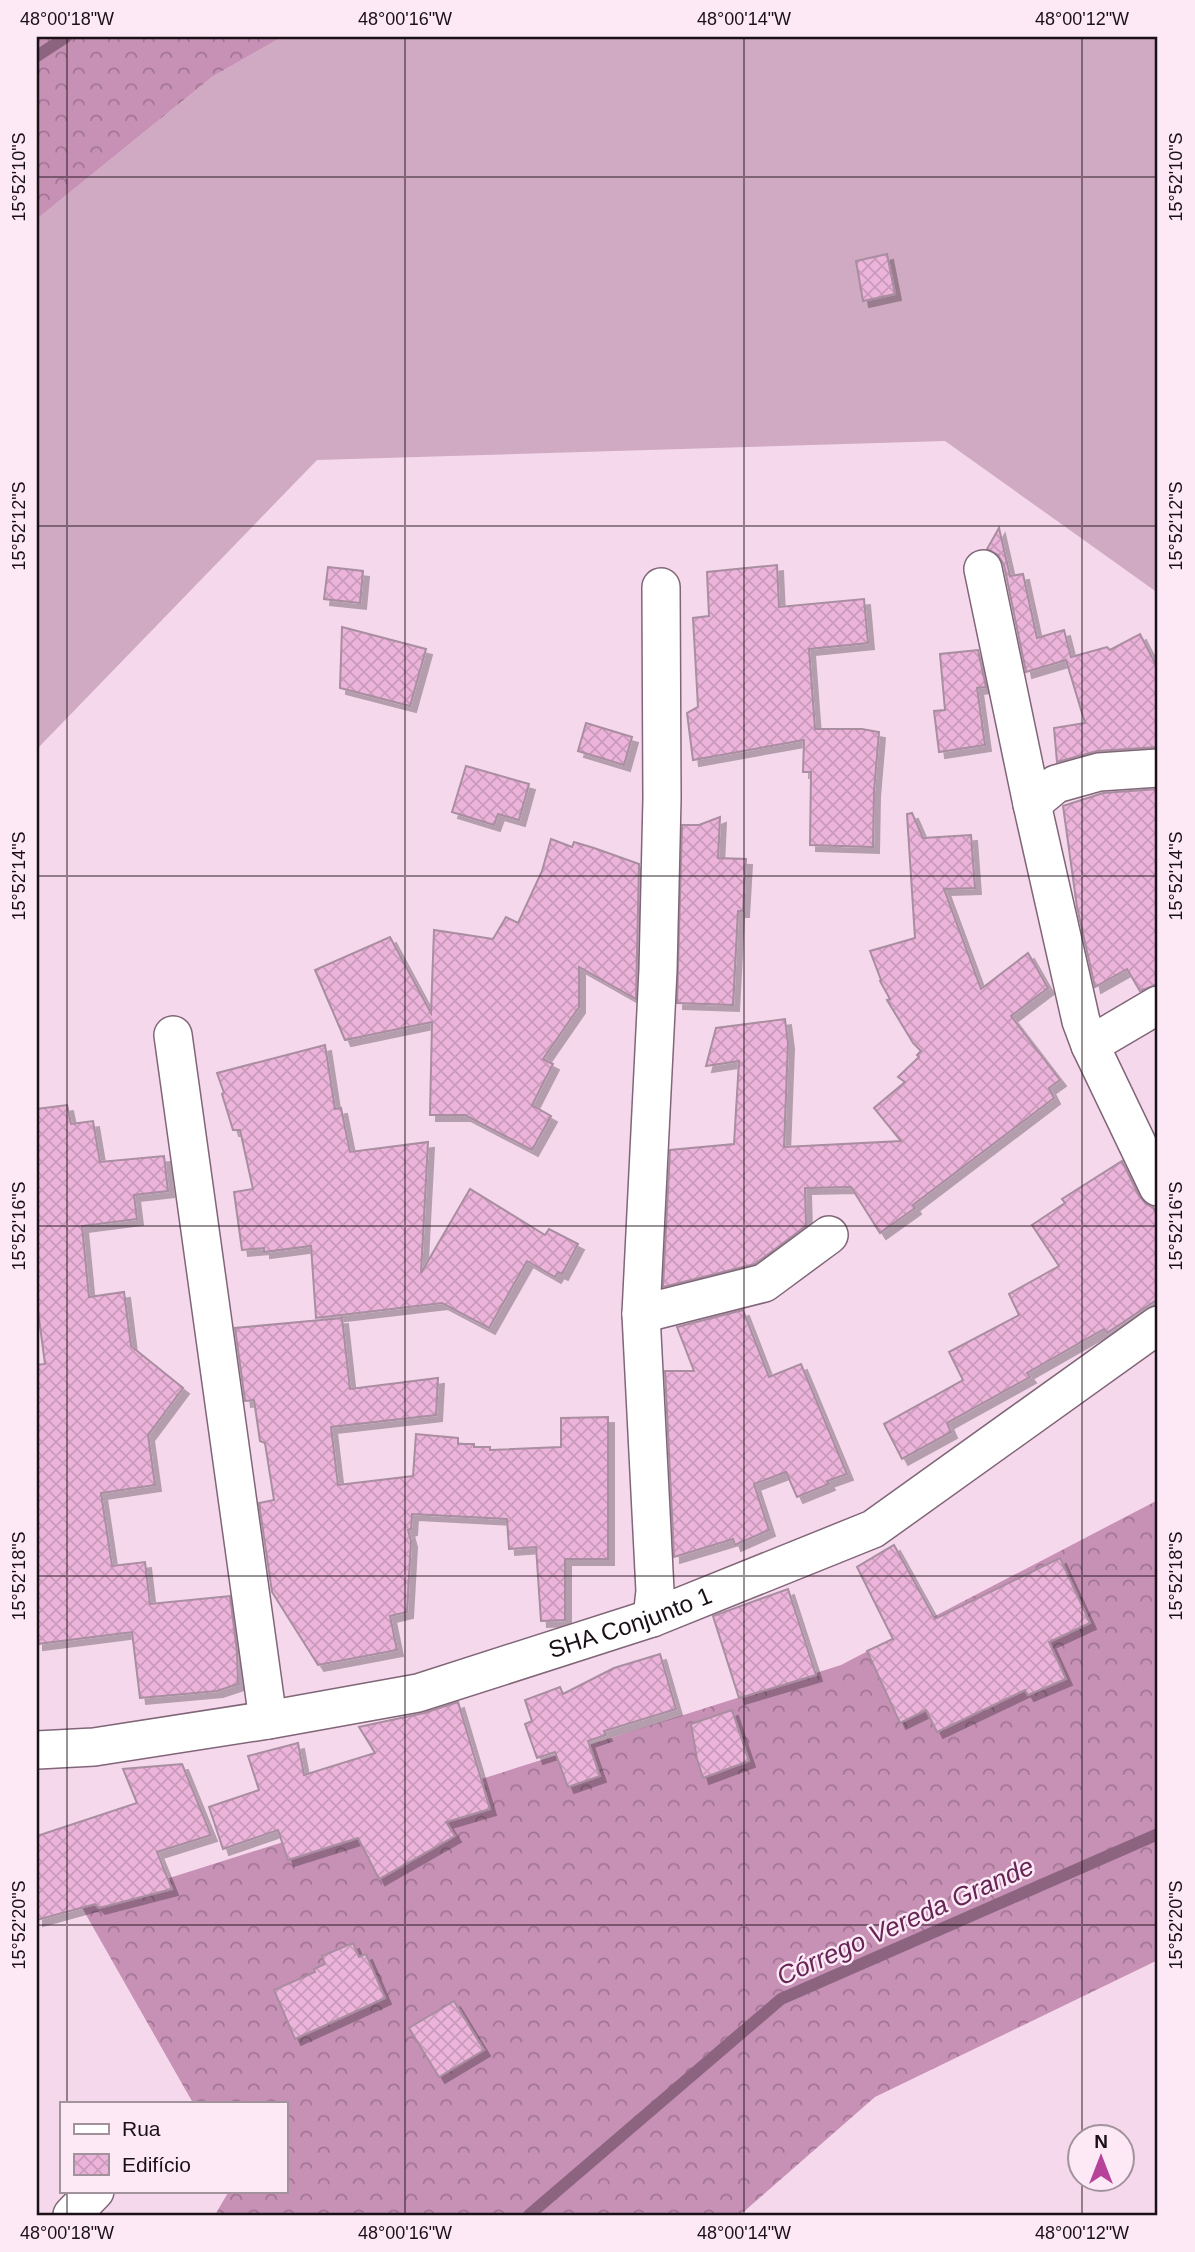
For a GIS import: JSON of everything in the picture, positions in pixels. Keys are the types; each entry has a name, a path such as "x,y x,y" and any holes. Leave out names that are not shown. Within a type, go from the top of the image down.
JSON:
{"street":[{"path":"983,569 1081,1021 1158,1187"},
{"path":"652,1618 655,1591 641,1314 658,970 662,799 661,587"},
{"path":"1032,804 1056,784 1099,772 1158,768"},
{"path":"1090,1045 1158,1005"},
{"path":"173,1035 268,1720"},
{"path":"641,1314 764,1283 829,1235"},
{"name":"SHA Conjunto 1","path":"37,1750 94,1747 418,1693 652,1618 873,1528 1158,1325"},
{"path":"72,2215 94,2192"}],"shaded area":[{"path":"282,37 1158,37 1158,593 945,441 317,460 37,749 37,219 212,77"}],"green space":[{"path":"37,37 282,37 212,77 37,219"},
{"path":"1158,1500 1158,1960 875,2097 740,2215 215,2215 228,2192 287,2192 287,2102 192,2102 81,1906 841,1665"}],"building":[{"path":"887,254 895,294 863,301 856,261"},
{"path":"999,528 1010,576 1023,574 1037,638 1064,630 1071,657 1107,647 1110,650 1140,634 1158,669 1158,747 1097,751 1057,762 1054,728 1085,723 1066,660 1026,672 1004,565 998,555 987,549"},
{"path":"777,565 779,607 864,599 868,643 809,649 815,729 862,729 879,732 873,847 810,845 811,772 803,772 804,740 693,760 687,713 698,707 693,618 709,616 707,572"},
{"path":"328,567 363,571 360,603 324,599"},
{"path":"342,627 426,649 410,706 340,688"},
{"path":"978,650 986,687 977,688 985,745 939,752 934,711 945,710 940,654"},
{"path":"586,723 632,737 624,765 578,751"},
{"path":"466,766 529,784 519,820 498,814 494,825 452,812"},
{"path":"1158,789 1158,984 1140,991 1127,969 1095,987 1077,907 1063,806 1103,793"},
{"path":"912,813 923,838 971,835 975,888 944,889 981,989 1028,953 1048,988 1011,1016 1060,1080 1049,1088 1054,1098 880,1233 851,1187 805,1188 806,1226 755,1264 663,1287 670,1150 734,1144 739,1061 706,1066 716,1028 785,1019 788,1043 784,1147 901,1141 874,1108 905,1082 898,1077 919,1057 917,1055 921,1051 913,1043 887,1000 890,999 880,981 870,951 915,938 907,814"},
{"path":"720,817 718,858 746,859 743,911 738,911 733,1005 677,1003 682,825 699,825"},
{"path":"551,839 572,847 574,842 639,864 636,999 579,967 579,1007 543,1059 553,1064 532,1105 551,1116 532,1150 465,1115 430,1115 432,1022 345,1040 315,970 390,937 431,1013 434,930 493,939 506,917 518,923 542,871"},
{"path":"325,1045 335,1109 341,1108 350,1152 428,1142 421,1273 470,1189 545,1235 549,1229 578,1244 562,1274 558,1272 555,1277 527,1261 489,1328 442,1303 316,1318 311,1246 264,1252 264,1248 242,1250 234,1192 253,1189 240,1130 233,1130 217,1073"},
{"path":"67,1105 71,1124 93,1121 100,1162 164,1156 168,1191 134,1195 137,1219 82,1226 89,1297 124,1292 131,1346 183,1388 148,1435 155,1485 101,1493 112,1566 145,1562 150,1604 230,1596 238,1684 217,1691 140,1698 132,1632 37,1644 37,1365 45,1364 37,1303 37,1109"},
{"path":"1122,1161 1139,1196 1153,1207 1158,1217 1158,1299 1107,1333 1104,1329 1027,1373 1030,1377 947,1423 951,1432 902,1459 884,1424 963,1380 949,1352 1019,1315 1009,1294 1059,1266 1032,1225 1065,1203 1062,1199"},
{"path":"743,1310 769,1377 801,1364 847,1474 797,1497 786,1472 754,1484 769,1530 735,1545 733,1539 674,1557 665,1371 694,1371 677,1327"},
{"path":"342,1318 350,1389 438,1378 436,1415 331,1427 338,1485 413,1476 416,1434 458,1438 458,1444 490,1447 490,1450 561,1447 561,1418 608,1417 608,1559 565,1559 565,1620 541,1621 536,1547 509,1549 507,1519 412,1514 411,1529 408,1530 411,1541 407,1612 390,1616 397,1650 318,1665 272,1592 259,1503 274,1500 265,1443 260,1441 254,1400 245,1401 235,1328"},
{"path":"894,1545 935,1619 1060,1558 1090,1623 1049,1642 1066,1679 1028,1695 1025,1690 937,1732 926,1710 900,1723 867,1651 893,1639 857,1567"},
{"path":"788,1589 816,1675 739,1698 713,1616"},
{"path":"660,1654 676,1709 604,1731 606,1735 588,1741 600,1776 568,1787 555,1752 537,1758 525,1724 532,1721 525,1700 560,1687 563,1694 614,1668"},
{"path":"458,1702 490,1809 446,1822 455,1836 379,1879 358,1838 288,1860 278,1830 223,1849 209,1807 259,1790 248,1756 298,1743 304,1775 375,1753 359,1727 424,1713"},
{"path":"732,1710 749,1761 703,1778 691,1724"},
{"path":"182,1764 211,1835 157,1852 172,1889 99,1908 95,1904 37,1920 37,1836 137,1803 123,1769"},
{"path":"353,1943 359,1957 366,1954 385,1998 295,2039 274,1990 315,1972 314,1969 325,1964 322,1956"},
{"path":"454,2001 484,2050 439,2077 409,2028"}],"waterway":[{"path":"37,56 66,37"},
{"name":"Córrego Vereda Grande","path":"529,2215 781,1999 1158,1834"}]}
